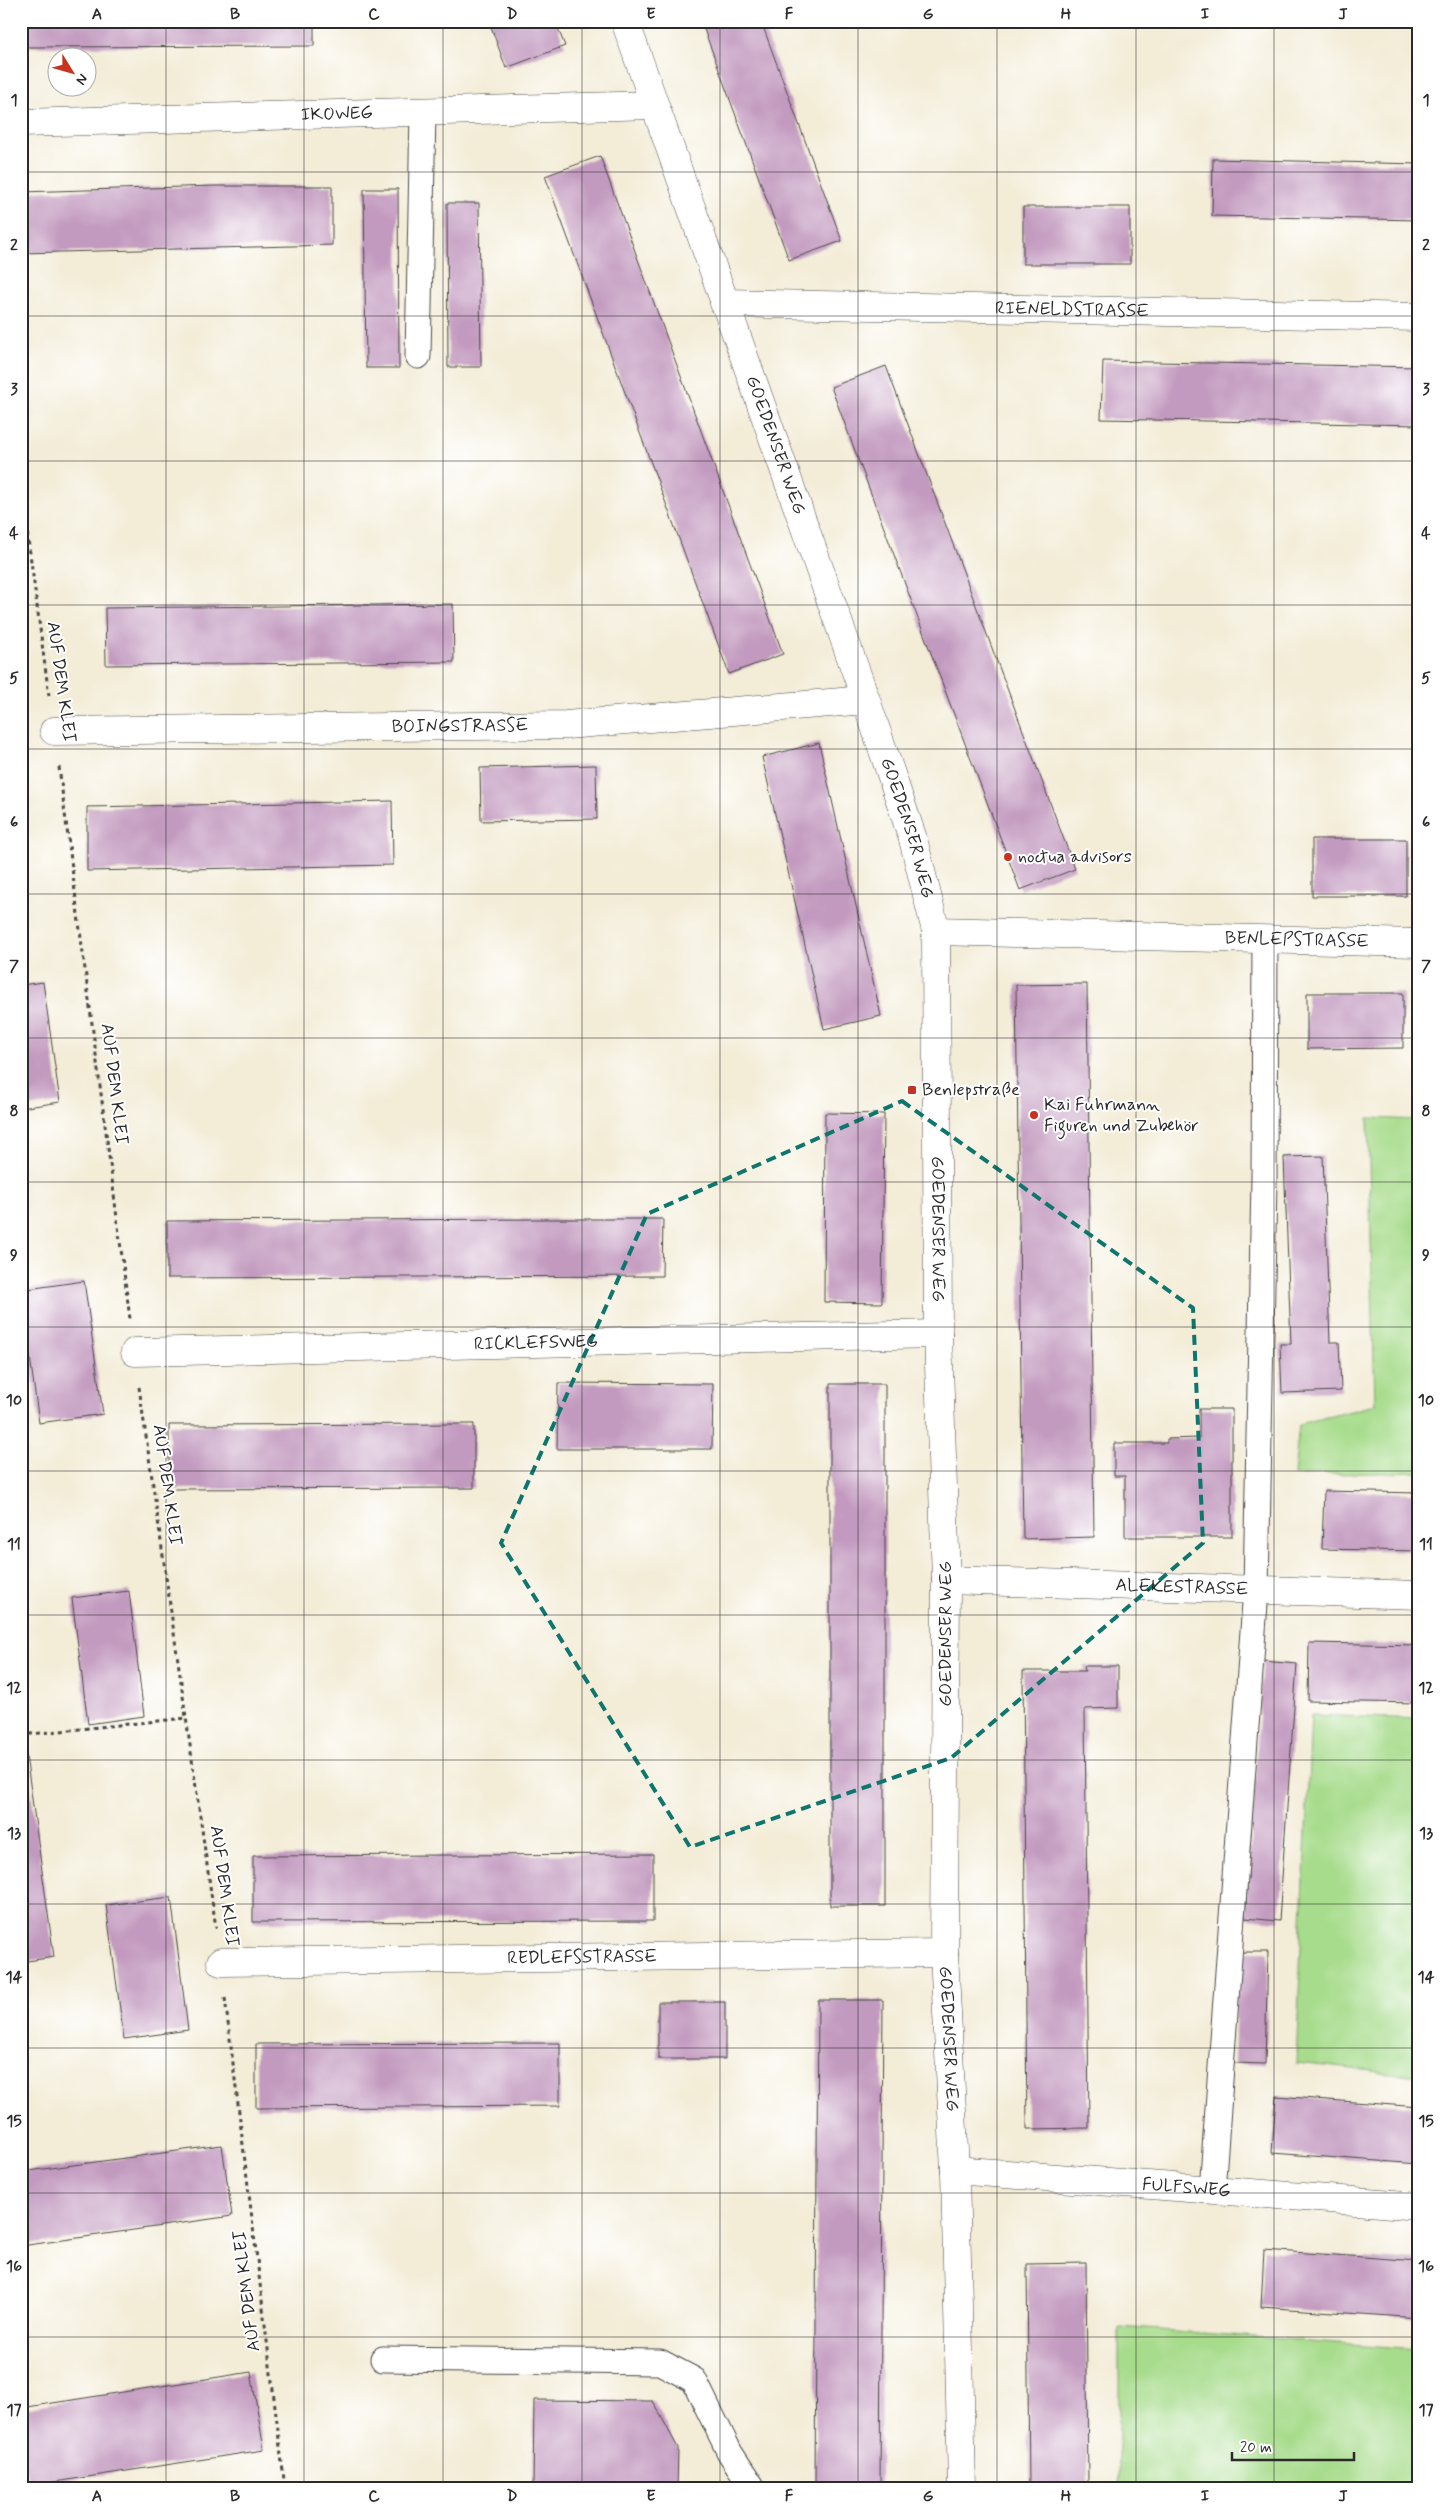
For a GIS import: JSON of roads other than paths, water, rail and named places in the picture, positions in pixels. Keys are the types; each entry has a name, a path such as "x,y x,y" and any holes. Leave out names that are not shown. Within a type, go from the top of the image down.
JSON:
{"street":[{"name":"GOEDENSER WEG","path":"625,21 866,700 912,839 936,931 938,1334 946,1580 944,1953 954,2170 962,2488"},
{"name":"IKOWEG","path":"21,124 654,105"},
{"name":"RIENELDSTRASSE","path":"724,303 1419,317"},
{"name":"BOINGSTRASSE","path":"54,731 566,725 866,700"},
{"name":"BENLEPSTRASSE","path":"936,931 1419,943"},
{"name":"RICKLEFSWEG","path":"134,1352 938,1334"},
{"name":"ALEKESTRASSE","path":"946,1580 1419,1595"},
{"name":"REDLEFSSTRASSE","path":"221,1962 944,1953"},
{"name":"FULFSWEG","path":"954,2170 1419,2206"}],"lane":[{"path":"418,356 423,112"},
{"path":"1212,2190 1256,1590 1264,1190 1265,939"},
{"path":"383,2359 660,2362 694,2380 730,2453 753,2488"}],"place":[{"name":"noctua advisors","path":"1008,857"},
{"name":"Benlepstraße","path":"912,1090"},
{"name":"Kai Fuhrmann Figuren und Zubehör","path":"1034,1115"}]}
